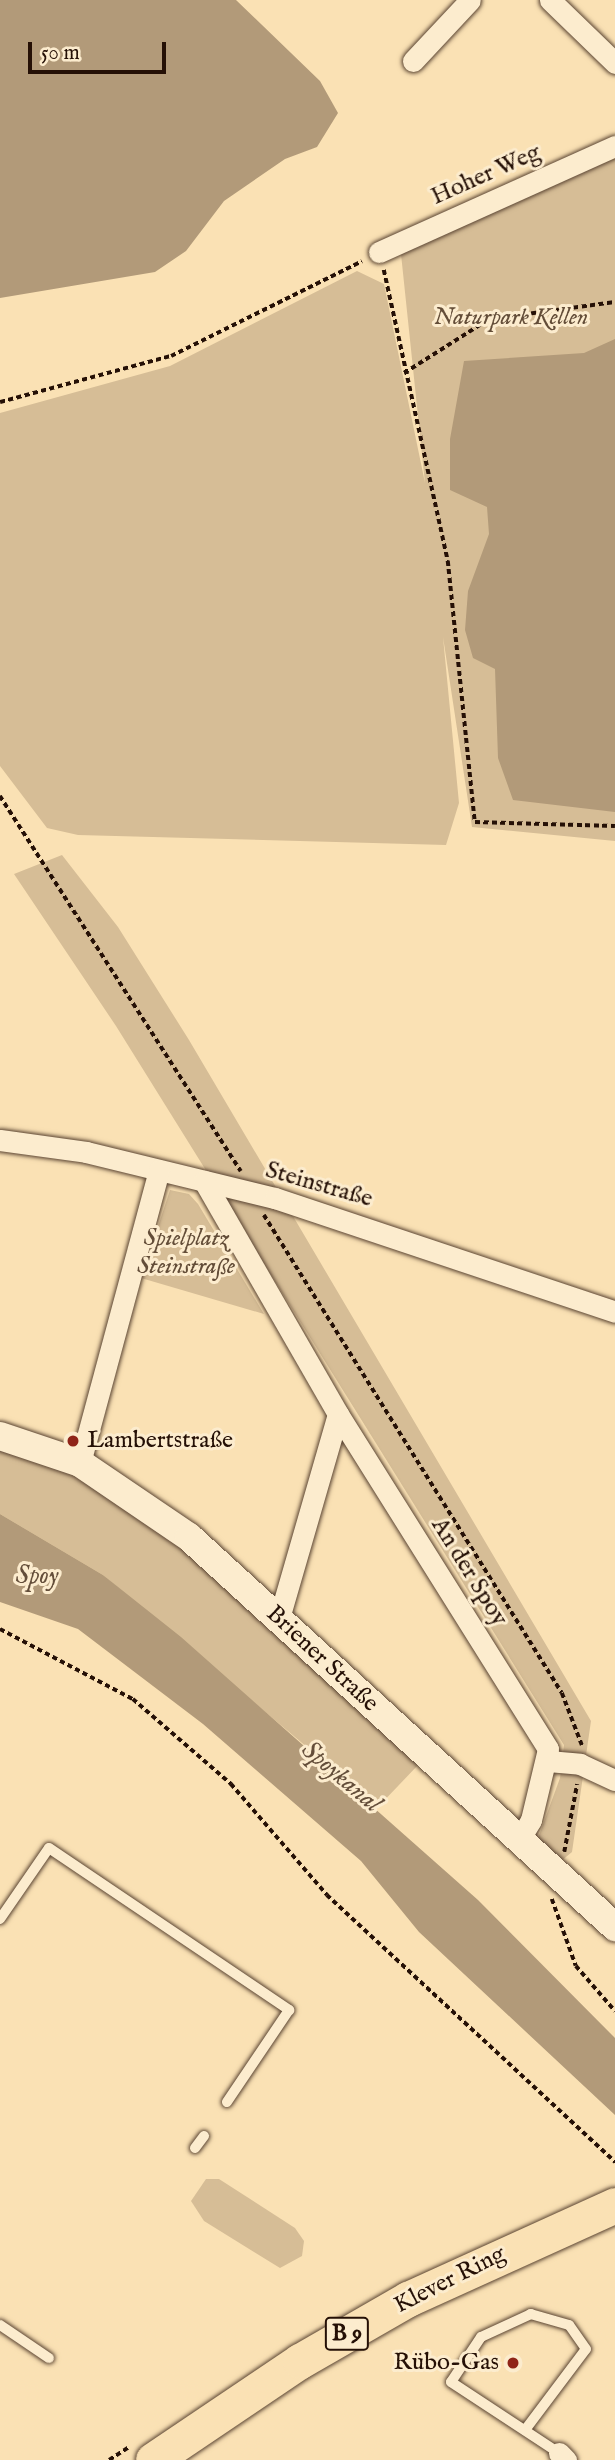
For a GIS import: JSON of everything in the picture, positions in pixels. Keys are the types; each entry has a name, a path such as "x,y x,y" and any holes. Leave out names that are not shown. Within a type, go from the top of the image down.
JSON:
{"main road":[{"name":"Klever Ring","path":"153,2460 300,2361 553,2229 615,2205"}],"street":[{"path":"413,61 470,0"},
{"path":"550,0 615,63"},
{"name":"Hoher Weg","path":"379,251 615,146"},
{"name":"Steinstraße","path":"0,1140 159,1170 254,1192 440,1248 615,1312"},
{"path":"80,1463 159,1170"},
{"name":"An der Spoy","path":"204,1181 338,1414 548,1749 548,1761"},
{"path":"279,1618 338,1414"},
{"name":"Briener Straße","path":"0,1436 80,1463 159,1513 279,1618 518,1842 615,1927"},
{"path":"518,1842 548,1761 580,1764 615,1780"}],"lane":[{"path":"0,1919 49,1848 289,2010 227,2102"},
{"path":"195,2148 204,2136"},
{"path":"525,2430 586,2349 569,2325 531,2314 481,2337 451,2382 563,2456"},
{"path":"0,2325 49,2358"}],"path":[{"path":"0,402 171,356 379,251 404,373 426,439 448,561 475,822 615,825"},
{"path":"404,373 489,319 615,302"},
{"path":"0,796 254,1192 562,1693 582,1744 562,1882 548,1904 576,1966 615,2011"},
{"path":"0,1629 133,1699 231,1784 327,1895 615,2162"}],"green space":[{"name":"Naturpark Kellen","path":"615,155 615,841 472,827 443,637 459,803 446,845 78,835 47,828 0,766 0,413 170,366 357,271 384,284 425,483 401,254"},
{"path":"62,855 118,927 189,1040 591,1721 572,1852 555,1866 537,1841 560,1778 564,1745 116,1026 14,874"},
{"name":"Spielplatz Steinstraße","path":"170,1190 189,1194 198,1204 264,1314 141,1278"},
{"path":"0,1447 100,1486 156,1523 419,1764 378,1807 103,1575 0,1514"},
{"path":"206,2179 219,2179 295,2228 304,2241 302,2256 280,2268 204,2221 191,2201"}],"water":[{"path":"0,0 236,0 320,81 338,113 317,147 285,159 224,201 186,251 155,272 0,298"},
{"path":"615,339 615,812 513,800 498,758 495,669 473,658 465,630 468,591 489,534 487,507 450,490 450,439 464,361 584,353"},
{"name":"Spoy","path":"0,1514 103,1575 181,1637 478,1900 615,2038 615,2115 419,1932 361,1861 203,1724 78,1629 0,1602"}],"place":[{"name":"Lambertstraße","path":"73,1441"},
{"name":"Rübo-Gas","path":"513,2363"}],"water label":[{"name":"Spoykanal","path":"341,1777"}]}
